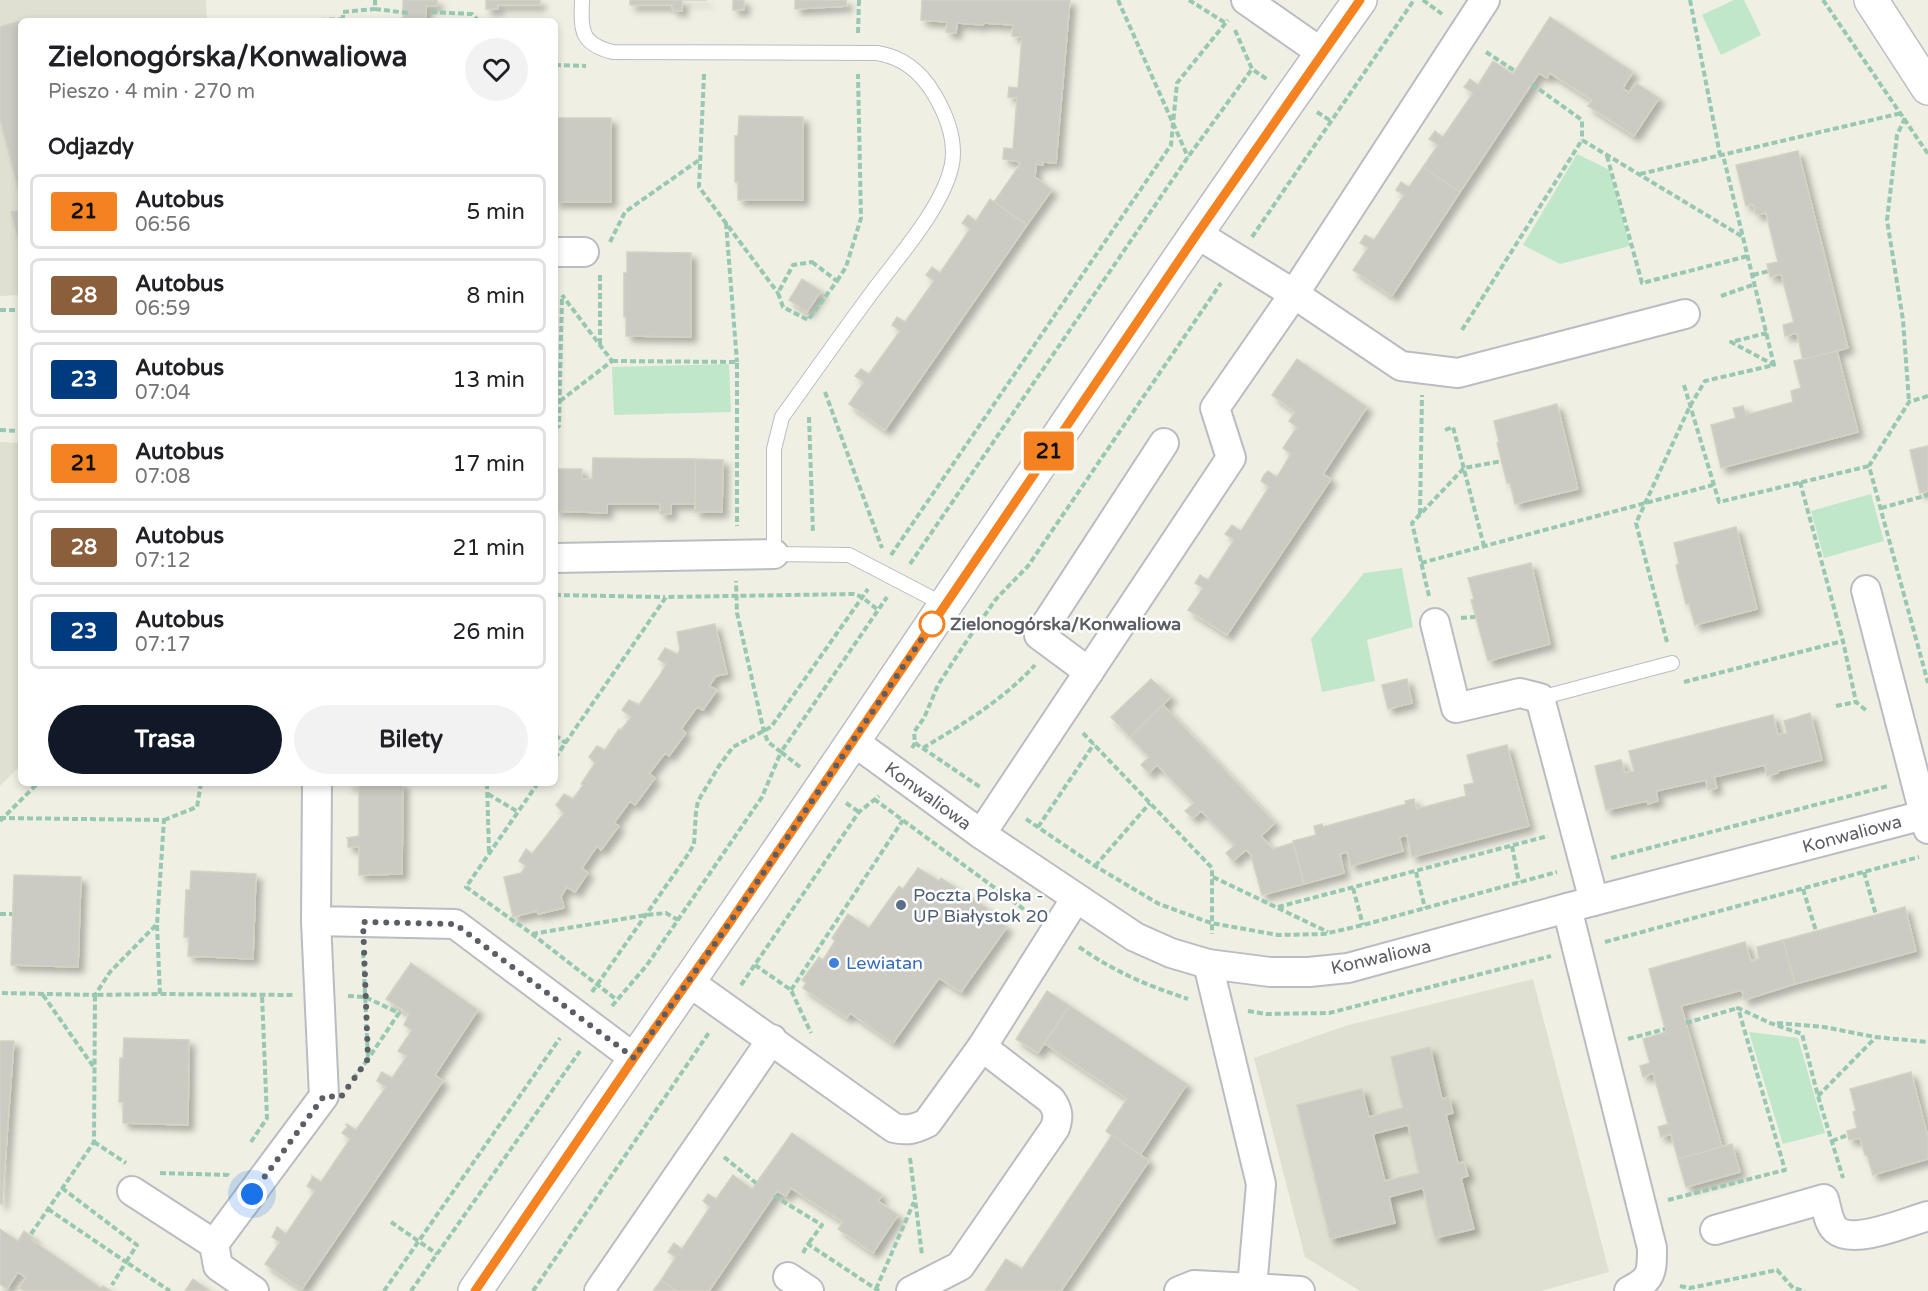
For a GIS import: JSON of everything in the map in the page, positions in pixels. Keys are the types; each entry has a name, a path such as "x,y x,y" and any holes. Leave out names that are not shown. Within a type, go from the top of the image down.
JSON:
{"street":[{"path":"1246,0 1322,52"},
{"path":"475,1291 634,1058 689,982 1197,234 1360,0"},
{"path":"981,834 1231,458 1215,408 1294,294 1485,0"},
{"path":"1871,0 1928,88"},
{"path":"1197,234 1294,294 1401,366 1458,373 1685,314"},
{"path":"558,252 592,257"},
{"path":"1089,672 1039,635 1164,442"},
{"path":"558,558 774,554"},
{"path":"1866,590 1926,822"},
{"path":"1435,623 1456,708 1520,693 1540,698 1584,865 1581,904 1652,1248 1652,1272 1644,1282 1629,1291"},
{"name":"Konwaliowa","path":"853,741 981,834 1135,937 1171,953 1211,965 1270,972 1348,968 1581,904 1926,822"},
{"path":"214,1244 324,1096 316,921 317,786"},
{"path":"689,982 894,1128 915,1129 927,1123 982,1047 1076,898"},
{"path":"316,921 455,924 634,1058"},
{"path":"1211,965 1261,1184 1252,1289"},
{"path":"599,1291 772,1039"},
{"path":"918,1287 960,1266 1055,1128 1058,1118 1057,1108 1051,1100 982,1047"},
{"path":"139,1177 214,1244 218,1266 254,1291"},
{"path":"1715,1230 1824,1199 1829,1218 1835,1229 1846,1235 1861,1235 1928,1216"},
{"path":"1179,1291 1194,1285 1300,1291"}],"lane":[{"path":"582,0 581,22 585,34 597,48 613,52 889,55 903,60 929,85 948,123 952,141 952,161 948,178 926,219 782,417 774,449 774,554 849,555 945,605"},
{"path":"1540,698 1672,663"}],"path":[{"path":"375,0 375,9"},
{"path":"705,52 699,187 778,293 783,308 808,320 846,267 861,219 859,0"},
{"path":"1118,0 1188,157"},
{"path":"1189,0 1237,32 1252,69 1332,121"},
{"path":"533,1291 859,812 886,789 915,743 914,732 924,718 938,685 964,645 996,598 1028,566 1414,0"},
{"path":"1690,0 1722,155 1774,365"},
{"path":"1823,0 1928,154"},
{"path":"343,18 343,12 375,9 408,13"},
{"path":"431,12 472,14 476,18"},
{"path":"411,1291 585,1022 597,985 689,853 694,844 699,801 718,766 733,747 764,732 776,721 1171,145 1177,83 1225,23"},
{"path":"1463,34 1474,44 1515,70"},
{"path":"384,1291 419,1241 585,1022 617,1000 647,965 762,797 781,752 1188,157 1252,69"},
{"path":"1462,330 1582,140 1582,120 1532,84"},
{"path":"1639,174 1903,115"},
{"path":"1684,386 1719,502 1869,466 1909,402 1903,320 1887,220 1897,135 1903,115"},
{"path":"1582,140 1743,237"},
{"path":"1607,155 1642,283 1748,256"},
{"path":"600,346 592,257 625,212 700,159"},
{"path":"726,222 736,362 735,596 764,732 768,742 781,752"},
{"path":"778,293 793,265 812,262 837,281"},
{"path":"1753,275 1769,271"},
{"path":"1721,296 1755,285"},
{"path":"558,427 562,295 612,361"},
{"path":"0,310 18,310"},
{"path":"1767,333 1731,342 1774,365"},
{"path":"560,401 612,361 736,362"},
{"path":"1774,365 1705,381 1690,406 1636,523 1672,663 1675,684 1843,641"},
{"path":"819,395 824,388 884,553"},
{"path":"1420,515 1422,391"},
{"path":"1909,402 1928,396"},
{"path":"809,409 813,540"},
{"path":"1445,430 1453,427 1484,546"},
{"path":"0,430 18,431"},
{"path":"1435,623 1412,523 1464,468 1502,460"},
{"path":"1869,466 1928,682"},
{"path":"1800,482 1843,641 1856,702"},
{"path":"1421,563 1713,484"},
{"path":"1881,508 1928,495"},
{"path":"874,550 910,564"},
{"path":"558,595 666,597 854,594 862,597 878,610"},
{"path":"558,754 666,597"},
{"path":"923,748 977,716 1020,682 1040,660"},
{"path":"1082,732 1212,868 1211,965"},
{"path":"558,737 566,742"},
{"path":"915,743 1095,866 1159,904 1211,923 1278,935 1328,933 1363,925 1915,779"},
{"path":"1038,827 1094,744"},
{"path":"1,819 35,786"},
{"path":"1,819 164,820 197,807 200,786"},
{"path":"487,786 489,853"},
{"path":"536,786 466,887 532,934 617,1000"},
{"path":"488,794 518,812"},
{"path":"1095,866 1150,803"},
{"path":"160,994 157,924 164,820"},
{"path":"791,990 903,820"},
{"path":"1278,907 1575,829"},
{"path":"1512,846 1519,882"},
{"path":"1416,872 1425,909"},
{"path":"1864,872 1876,915"},
{"path":"1212,877 1328,933"},
{"path":"1353,888 1363,925"},
{"path":"1803,889 1816,931"},
{"path":"532,934 645,915 666,913 678,920"},
{"path":"0,914 12,914"},
{"path":"363,922 368,1059"},
{"path":"31,1234 94,1142 95,996 110,972 157,924"},
{"path":"755,965 791,990 813,1038"},
{"path":"0,993 95,996 160,994 365,997 399,1012 341,1097 324,1096"},
{"path":"43,995 96,1070"},
{"path":"248,1146 267,1118 262,995"},
{"path":"1659,1203 1785,1170 1738,1008"},
{"path":"1686,1023 1738,1008 1770,1023 1802,1034 1818,1096 1845,1183"},
{"path":"1770,1023 1824,1027 1875,1038 1928,1042"},
{"path":"1626,1040 1665,1029"},
{"path":"1818,1096 1875,1038"},
{"path":"1832,1141 1848,1135"},
{"path":"94,1142 139,1177 228,1175 252,1194"},
{"path":"910,1155 918,1287"},
{"path":"722,1156 756,1183"},
{"path":"228,1175 234,1166"},
{"path":"62,1188 137,1245 111,1285"},
{"path":"774,1196 822,1225 808,1244 799,1284"},
{"path":"808,1244 878,1290 914,1202"},
{"path":"48,1209 170,1291"},
{"path":"391,1222 437,1254"},
{"path":"1680,1286 1690,1288 1778,1270 1793,1288 1805,1291"}],"shaded area":[{"path":"0,0 206,0 207,18 18,18 18,295 0,296"},
{"path":"0,442 18,443 18,768 0,786"},
{"path":"1533,979 1609,1272 1541,1291 1360,1291 1305,1257 1254,1058 1345,1026"}],"green space":[{"path":"1734,0 1744,0 1761,35 1721,55 1702,15"},
{"path":"1577,154 1610,170 1630,246 1560,264 1523,245"},
{"path":"729,364 731,412 614,415 612,367"},
{"path":"1871,494 1884,541 1824,558 1811,511"},
{"path":"1402,568 1413,627 1367,640 1375,681 1322,692 1311,639 1364,573"},
{"path":"1749,1032 1798,1038 1825,1133 1783,1144"}],"building":[{"path":"403,0 437,0 437,6 426,6 426,18 403,18"},
{"path":"486,0 540,0 540,5 497,5 498,9 486,9"},
{"path":"630,0 682,0 682,11 673,10 672,5 630,5"},
{"path":"733,0 744,0 744,10 733,10"},
{"path":"795,0 846,0 847,6 795,9"},
{"path":"922,0 1070,0 1056,163 1036,164 1035,177 1052,190 1027,225 994,202 1020,162 1003,159 1004,148 1013,149 1017,98 1008,97 1009,87 1018,88 1022,37 1012,36 1013,25 984,23 983,25 957,23 956,33 946,32 947,22 921,20"},
{"path":"1550,17 1633,72 1623,88 1629,93 1636,83 1659,98 1634,136 1588,106 1592,100 1550,73 1547,78 1539,73 1460,192 1423,167 1438,145 1429,139 1435,131 1443,137 1473,93 1464,87 1470,79 1478,85 1493,61 1513,74"},
{"path":"18,22 18,188 0,119 0,27"},
{"path":"739,116 803,117 803,200 738,200 738,182 735,182 735,136 738,136"},
{"path":"558,118 611,118 611,202 558,202"},
{"path":"1798,151 1848,348 1803,360 1797,333 1785,336 1783,325 1794,322 1781,274 1770,277 1767,264 1778,262 1766,213 1756,215 1753,204 1746,206 1736,165"},
{"path":"1423,167 1460,192 1392,296 1353,270 1368,248 1360,243 1365,235 1374,240 1404,195 1396,190 1401,182 1409,187"},
{"path":"990,199 1027,225 885,430 849,404 864,382 855,376 861,369 869,374 900,331 892,325 897,317 905,322 934,281 926,275 932,267 940,273 970,229 962,223 968,215 976,221"},
{"path":"18,211 18,238 11,212"},
{"path":"627,252 691,253 691,337 626,336 624,273 627,273"},
{"path":"802,279 821,291 807,312 789,300"},
{"path":"1837,351 1858,432 1721,468 1711,425 1736,418 1733,408 1743,406 1746,415 1793,402 1791,391 1801,388 1794,361"},
{"path":"1297,359 1367,407 1323,474 1331,479 1227,635 1188,610 1203,588 1195,583 1200,575 1208,580 1234,540 1225,534 1232,525 1241,531 1269,487 1261,481 1264,475 1268,471 1277,477 1291,454 1283,448 1297,427 1289,421 1295,412 1272,395"},
{"path":"1557,404 1578,489 1515,504 1510,483 1507,483 1494,421"},
{"path":"1928,446 1928,491 1920,493 1910,450"},
{"path":"593,458 695,459 695,504 671,504 671,514 660,514 660,504 607,504 607,513 558,511 558,469 582,469 582,479 592,479"},
{"path":"695,459 723,460 722,512 695,512"},
{"path":"1736,527 1757,609 1695,625 1680,581 1674,543"},
{"path":"1531,563 1550,644 1488,661 1471,600 1474,599 1468,578"},
{"path":"715,624 727,674 716,676 709,686 717,690 703,710 697,707 681,729 686,733 669,756 665,753 649,774 655,778 635,805 630,801 614,823 619,826 601,850 597,846 582,868 588,873 575,892 567,887 561,896 564,908 513,917 504,877 521,873 526,866 519,861 526,849 532,854 564,813 556,805 564,794 573,799 595,763 589,757 597,746 605,750 619,729 621,730 631,717 622,710 629,700 639,705 660,675 666,664 658,659 665,648 677,654 680,650 677,632"},
{"path":"1151,679 1171,697 1130,737 1111,717"},
{"path":"1407,679 1412,703 1388,709 1382,685"},
{"path":"1163,705 1275,823 1261,836 1273,849 1293,843 1304,884 1262,895 1251,855 1246,850 1233,861 1226,853 1235,845 1201,811 1193,818 1185,811 1194,803 1157,765 1149,773 1141,765 1149,757 1130,737"},
{"path":"1810,713 1822,760 1767,776 1765,765 1714,777 1717,788 1708,790 1706,780 1656,791 1658,801 1648,804 1647,801 1606,810 1595,766 1621,760 1625,773 1634,771 1629,751 1773,715 1778,735 1787,733 1784,721"},
{"path":"1507,745 1529,826 1412,857 1407,835 1399,837 1403,851 1351,866 1347,852 1340,854 1344,873 1304,884 1293,841 1316,835 1314,826 1322,824 1323,827 1406,804 1405,801 1414,799 1416,809 1466,796 1464,785 1474,783 1467,755"},
{"path":"359,786 403,786 402,874 359,875 359,847 348,847 348,838 346,838 359,836"},
{"path":"918,868 939,881 941,878 987,908 984,912 1007,927 961,992 939,978 893,1043 850,1013 847,1018 803,988 806,983 802,980 819,957 823,960 835,941 832,938 848,914 869,928 899,886 903,889"},
{"path":"191,871 256,874 253,959 188,956 189,937 184,937 186,890 190,890"},
{"path":"14,875 81,877 78,967 11,965"},
{"path":"1905,907 1916,951 1795,984 1783,940"},
{"path":"1783,940 1795,984 1744,1000 1742,990 1681,1006 1722,1147 1678,1159 1671,1134 1661,1137 1658,1127 1668,1124 1653,1073 1643,1077 1640,1066 1650,1063 1643,1039 1666,1032 1649,969 1745,942 1751,961 1759,959 1757,947"},
{"path":"411,963 478,1010 435,1075 443,1081 302,1289 265,1264 280,1242 272,1237 277,1227 286,1234 315,1191 307,1186 312,1176 321,1182 350,1139 342,1133 348,1126 346,1125 347,1124 356,1130 386,1087 377,1081 381,1073 392,1078 407,1056 398,1051 412,1030 404,1025 409,1014 386,999"},
{"path":"1047,991 1070,1006 1038,1053 1016,1039"},
{"path":"1070,1006 1187,1084 1140,1155 1106,1131 1127,1099 1044,1043"},
{"path":"124,1038 189,1040 188,1125 123,1123 123,1102 119,1102 120,1058 123,1058"},
{"path":"0,1041 14,1041 2,1204 0,1204"},
{"path":"1430,1047 1442,1099 1449,1097 1453,1113 1446,1115 1458,1163 1464,1162 1468,1176 1461,1178 1474,1229 1435,1238 1423,1188 1389,1197 1395,1223 1330,1239 1297,1105 1362,1089 1369,1117 1403,1108 1391,1057","holes":["1408,1125 1419,1173 1385,1181 1373,1134"]},
{"path":"1911,1072 1928,1137 1928,1159 1873,1175 1860,1138 1849,1140 1847,1131 1857,1128 1853,1112 1856,1111 1850,1089"},
{"path":"792,1133 882,1195 878,1201 898,1215 873,1253 838,1229 843,1222 791,1188 786,1196 777,1191 709,1291 677,1291 661,1280 676,1257 668,1252 674,1243 682,1249 710,1207 703,1201 708,1194 716,1199 733,1175 752,1189"},
{"path":"1112,1135 1149,1161 1061,1291 985,1291 1006,1259 1022,1269"},
{"path":"1732,1144 1740,1172 1686,1187 1678,1159"},
{"path":"0,1229 18,1241 24,1231 34,1238 32,1240 101,1288 103,1286 111,1291 24,1291 19,1288 26,1278 18,1272 7,1289 0,1284"},
{"path":"193,1279 210,1291 185,1291"},
{"path":"661,1280 677,1291 653,1291"}],"bus line":[{"name":"21","path":"475,1291 726,928 1197,234 1360,0"}],"place":[{"name":"Zielonogórska/Konwaliowa","path":"932,624"},
{"name":"Poczta Polska - UP Białystok 20","path":"901,905"},
{"name":"Lewiatan","path":"834,963"}],"route":[{"path":"252,1194 324,1096 341,1097 368,1059 363,922 455,924 634,1058 689,982 932,624"}]}
